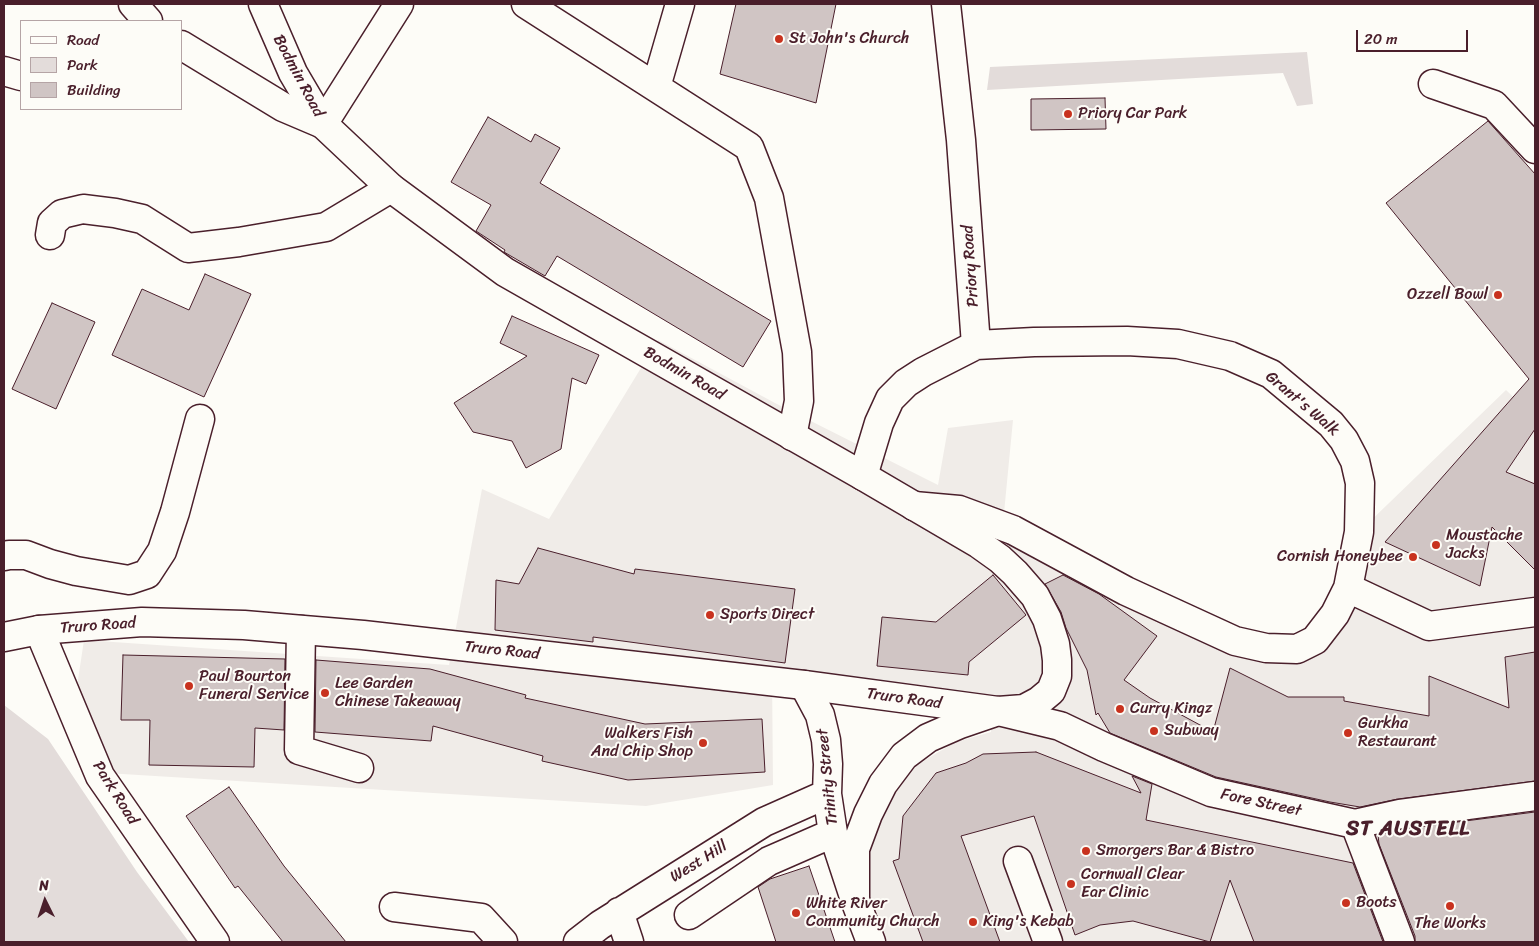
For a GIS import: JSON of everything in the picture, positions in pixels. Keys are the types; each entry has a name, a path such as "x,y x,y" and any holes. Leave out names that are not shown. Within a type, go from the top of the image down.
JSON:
{"street":[{"path":"132,4 147,20"},
{"name":"Bodmin Road","path":"263,4 293,72 323,124 391,188 505,272 914,506 978,544 1000,559 1015,573 1035,596 1048,619 1055,644 1057,676 1051,691 1039,701 1024,709 998,712"},
{"path":"182,46 283,107 323,124 399,4"},
{"path":"526,4 749,147 769,198 797,352 799,401 792,436"},
{"path":"656,87 680,4"},
{"name":"Priory Road","path":"946,4 961,140 976,345"},
{"path":"4,71 20,76"},
{"path":"1433,84 1494,105 1535,149"},
{"path":"50,235 52,223 62,214 83,209 142,219 188,248 240,242 326,227 391,188"},
{"name":"Grant's Walk","path":"914,506 959,510 1013,530 1166,610 1235,641 1266,648 1297,649 1315,640 1335,614 1348,588 1359,532 1360,483 1355,461 1344,440 1330,424 1271,374 1230,356 1178,344 1127,341 976,345"},
{"path":"863,476 879,423 890,399 911,379 976,345"},
{"path":"4,556 26,555 76,571 129,580 146,574 162,551 175,512 200,419"},
{"path":"1348,588 1429,626 1535,612"},
{"name":"Truro Road","path":"4,637 39,630 142,622 244,625 363,635 804,685 998,712"},
{"name":"Park Road","path":"39,630 100,776 215,942"},
{"path":"301,630 299,750 359,768"},
{"name":"Trinity Street","path":"804,685 820,714 826,740 828,764 827,794 833,833 855,900 872,942"},
{"name":"Fore Street","path":"998,712 1060,726 1104,747 1211,792 1355,824 1400,814 1535,796"},
{"name":"Trinity Street","path":"855,900 855,849 868,814 883,784 904,756 928,738 960,724 998,712"},
{"name":"West Hill","path":"578,942 600,924 764,822 827,794"},
{"path":"1355,824 1400,942"},
{"path":"689,914 769,861 833,833"},
{"path":"1018,862 1048,942"},
{"path":"394,907 480,918 503,942"},
{"path":"620,912 629,942"}],"shaded area":[{"path":"658,340 775,403 938,485 948,428 1013,420 1004,513 1240,638 1315,640 1359,532 1506,390 1535,418 1535,942 882,942 866,894 861,865 888,796 918,764 956,742 991,732 992,702 772,673 773,785 646,806 106,773 76,693 84,640 449,665 482,489 549,519"}],"green space":[{"path":"1307,52 1313,104 1297,106 1283,73 987,90 990,67"},
{"path":"4,705 48,739 137,872 189,942 4,942"}],"building":[{"name":"St John's Church","path":"736,4 836,4 816,103 720,74"},
{"name":"Priory Car Park","path":"1105,98 1106,129 1031,130 1031,99"},
{"path":"488,117 531,142 535,134 560,148 540,183 771,321 743,367 557,256 545,276 504,252 505,250 476,231 491,205 451,182"},
{"path":"1488,121 1535,174 1535,429 1506,472 1535,484 1535,570 1492,527 1480,586 1385,542 1529,379 1386,203"},
{"path":"205,274 251,294 204,397 112,355 142,289 189,310"},
{"path":"52,303 95,322 56,409 12,389"},
{"path":"512,316 599,355 586,384 572,378 561,449 526,468 512,441 473,432 454,403 527,356 500,343"},
{"path":"538,548 634,574 635,569 795,589 785,663 593,637 593,642 495,630 496,580 519,584"},
{"path":"993,575 1026,615 969,662 968,675 877,666 882,617 936,622"},
{"path":"1063,575 1099,594 1157,636 1124,680 1150,698 1213,732 1230,668 1288,697 1344,697 1344,701 1429,716 1429,676 1509,708 1505,657 1535,652 1535,781 1398,799 1360,807 1216,777 1110,733 1098,713 1096,715 1087,670 1066,628 1061,612 1045,584"},
{"name":"Paul Bourton Funeral Service","path":"123,655 285,659 284,730 255,728 254,767 149,765 150,720 121,720"},
{"path":"316,660 430,669 526,695 525,698 645,724 762,719 765,772 628,780 542,761 543,756 433,726 431,741 315,732"},
{"path":"1036,752 1141,793 1132,776 1152,784 1146,820 1353,863 1383,942 1254,942 1230,880 1210,942 1133,921 1100,925 1075,935 1034,816 961,836 1000,942 923,942 893,861 899,859 903,816 936,773 966,763 983,754"},
{"path":"229,787 284,866 346,942 283,942 238,886 235,888 186,816"},
{"path":"1535,812 1535,942 1415,942 1415,936 1379,844 1378,835 1403,829"},
{"name":"White River Community Church","path":"809,866 835,942 776,942 758,887 770,879"}],"place":[{"name":"St John's Church","path":"779,39"},
{"name":"Priory Car Park","path":"1068,114"},
{"name":"Ozzell Bowl","path":"1498,295"},
{"name":"Moustache Jacks","path":"1436,545"},
{"name":"Cornish Honeybee","path":"1413,557"},
{"name":"Sports Direct","path":"710,615"},
{"name":"Paul Bourton Funeral Service","path":"189,686"},
{"name":"Lee Garden Chinese Takeaway","path":"325,693"},
{"name":"Curry Kingz","path":"1120,709"},
{"name":"Subway","path":"1154,731"},
{"name":"Gurkha Restaurant","path":"1348,733"},
{"name":"Walkers Fish And Chip Shop","path":"703,743"},
{"name":"Smorgers Bar & Bistro","path":"1086,851"},
{"name":"Cornwall Clear Ear Clinic","path":"1071,884"},
{"name":"Boots","path":"1346,903"},
{"name":"The Works","path":"1450,906"},
{"name":"White River Community Church","path":"796,913"},
{"name":"King's Kebab","path":"973,922"}],"district":[{"name":"ST AUSTELL","path":"1408,830"}]}
